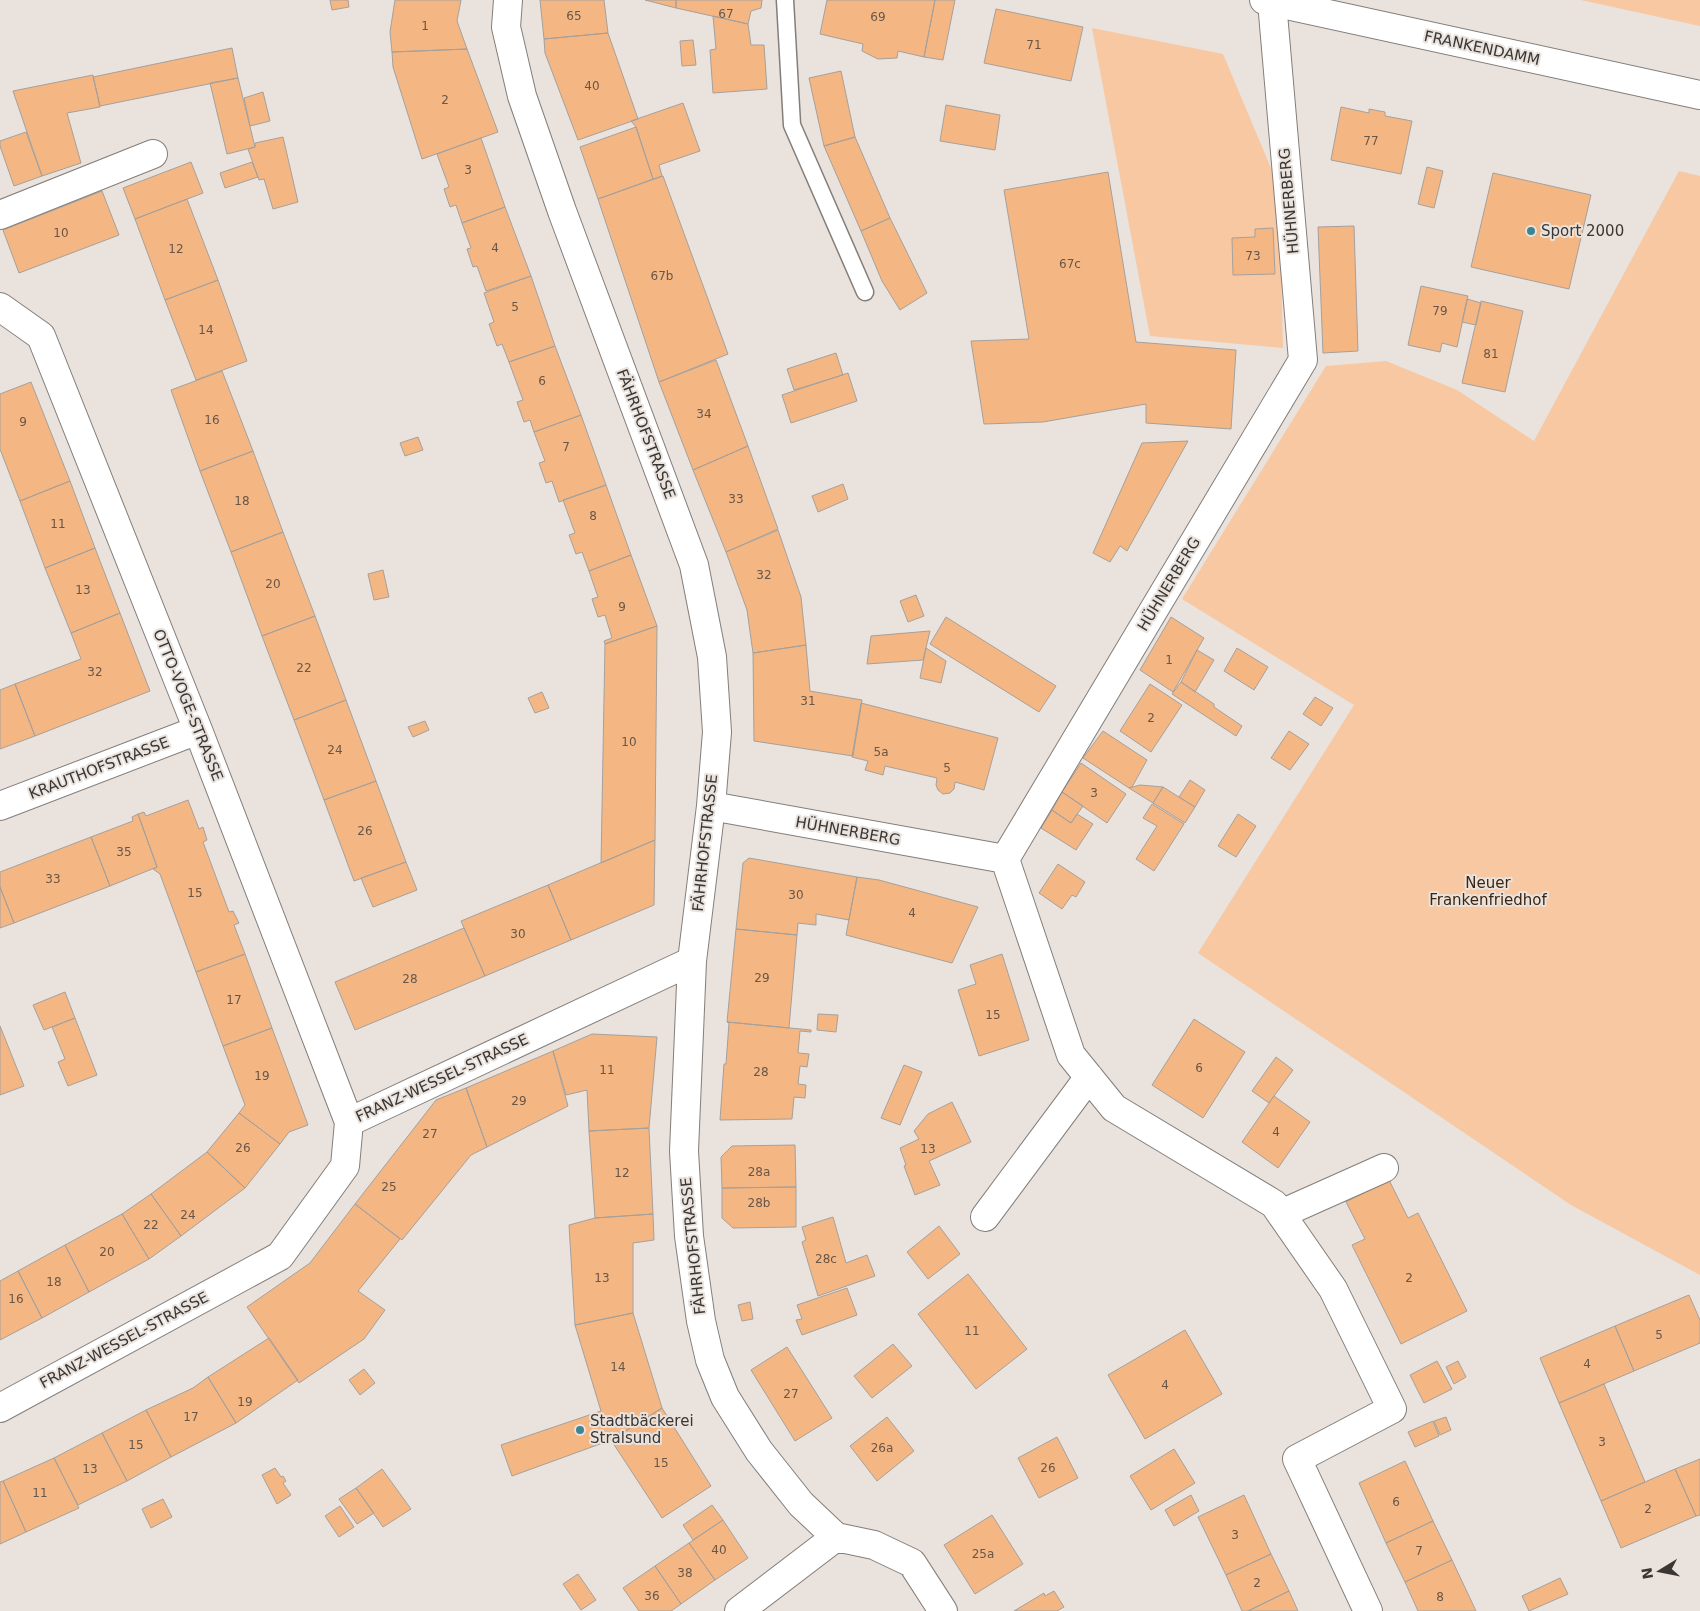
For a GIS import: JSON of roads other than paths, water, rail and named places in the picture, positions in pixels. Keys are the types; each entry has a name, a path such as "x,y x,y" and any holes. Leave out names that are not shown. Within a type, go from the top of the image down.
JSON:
{"street":[{"name":"FÄHRHOFSTRASSE","path":"508,0 506,28 522,96 694,565 712,657 717,732 711,806 692,961 684,1151 689,1236 701,1320 710,1360 725,1397 759,1452 801,1504 836,1537"},
{"name":"HÜHNERBERG","path":"711,806 1005,859 1303,360 1268,1"},
{"name":"FRANKENDAMM","path":"1268,1 1700,95"},
{"path":"0,215 153,154"},
{"name":"OTTO-VOGE-STRASSE","path":"0,307 40,336 198,730 349,1122"},
{"name":"KRAUTHOFSTRASSE","path":"0,806 198,730"},
{"path":"1005,859 1071,1055 1114,1108 1274,1204 1333,1289 1392,1409 1297,1459 1368,1611"},
{"name":"FRANZ-WESSEL-STRASSE","path":"0,1408 280,1256 345,1166 349,1122 692,961"},
{"path":"986,1217 1089,1077"},
{"path":"1281,1214 1384,1168"},
{"path":"739,1611 836,1537 874,1545 912,1563 942,1611"}],"lane":[{"path":"785,0 792,125 865,292"}],"place":[{"name":"Sport 2000","path":"1531,231"},
{"name":"Stadtbäckerei Stralsund","path":"580,1430"}],"park label":[{"name":"Neuer Frankenfriedhof","path":"1488,892"}]}
